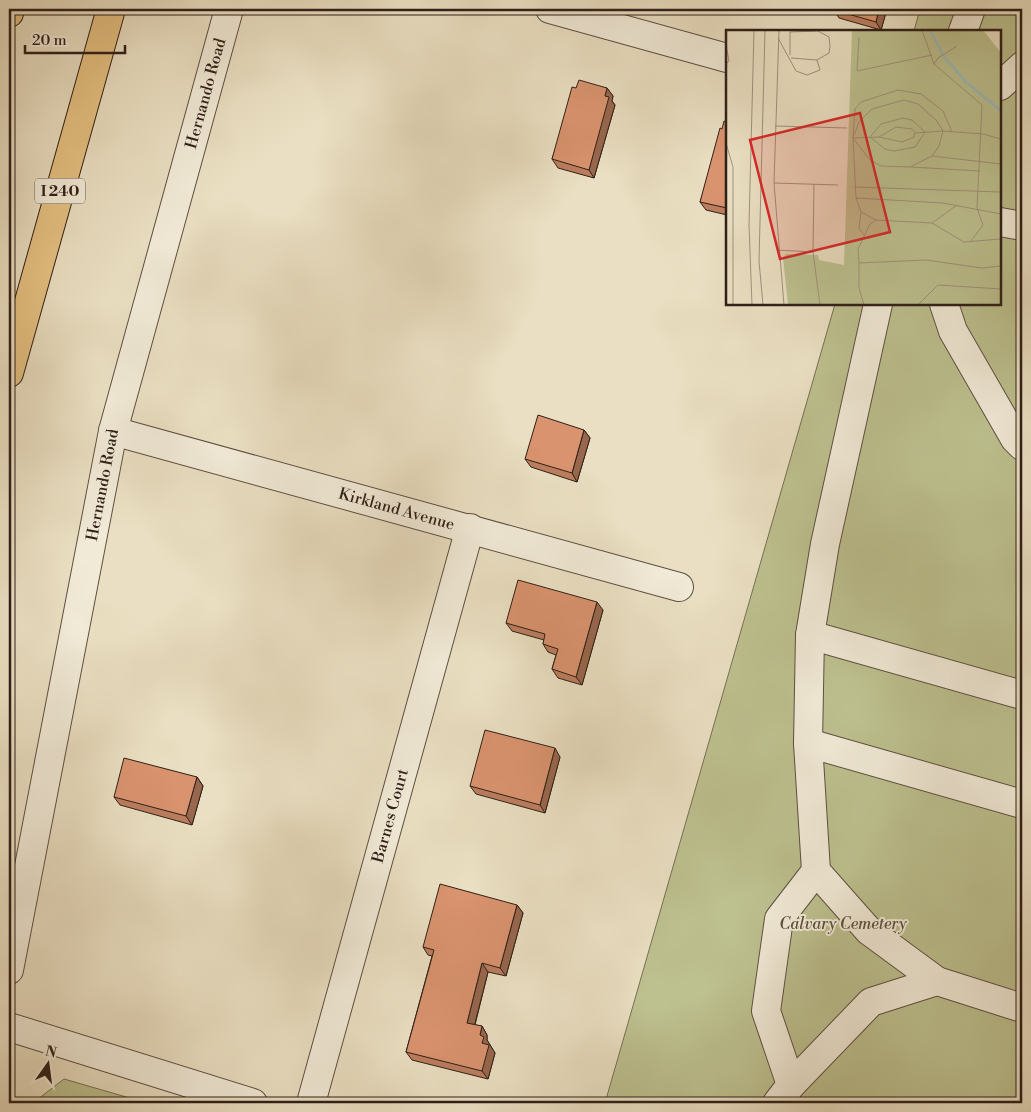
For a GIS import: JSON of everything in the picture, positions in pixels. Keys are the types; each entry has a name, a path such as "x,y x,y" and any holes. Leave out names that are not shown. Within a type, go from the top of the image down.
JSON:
{"highway":[{"path":"9,13 10,9"},
{"name":"I 240","path":"9,373 111,9"}],"street":[{"name":"Hernando Road","path":"9,970 113,431 229,9"},
{"path":"550,9 726,58"},
{"path":"963,30 971,9"},
{"path":"1001,85 1022,66"},
{"path":"1001,222 1022,226"},
{"path":"878,305 824,544 810,635 808,743 816,871 869,931 937,981 1022,1008"},
{"path":"944,305 953,331 1015,439 1022,446"},
{"name":"Kirkland Avenue","path":"113,431 679,587"},
{"name":"Barnes Court","path":"311,1103 470,528"},
{"path":"810,635 1022,695"},
{"path":"808,743 1022,804"},
{"path":"784,1094 766,1011 779,919 816,871"},
{"path":"784,1094 871,1002 937,981"},
{"path":"9,1027 253,1103"}],"green space":[{"name":"Calvary Cemetery","path":"920,9 1022,9 1022,1103 605,1103 835,305 1001,305 1001,30 914,30"},
{"path":"64,1079 147,1103 33,1103"}],"building":[{"path":"834,9 879,9 876,22"},
{"path":"579,80 607,88 605,96 609,97 589,170 552,159 572,87 576,88"},
{"path":"724,121 726,122 726,208 700,202 720,128 722,129"},
{"path":"538,415 584,430 572,473 525,459"},
{"path":"518,580 597,602 576,677 552,669 558,649 543,644 545,634 506,623"},
{"path":"485,730 555,748 540,805 470,786"},
{"path":"124,758 197,777 186,816 114,797"},
{"path":"440,884 517,905 500,968 482,963 467,1023 482,1026 480,1035 484,1037 482,1043 489,1045 482,1071 406,1052 434,950 423,947"}]}
